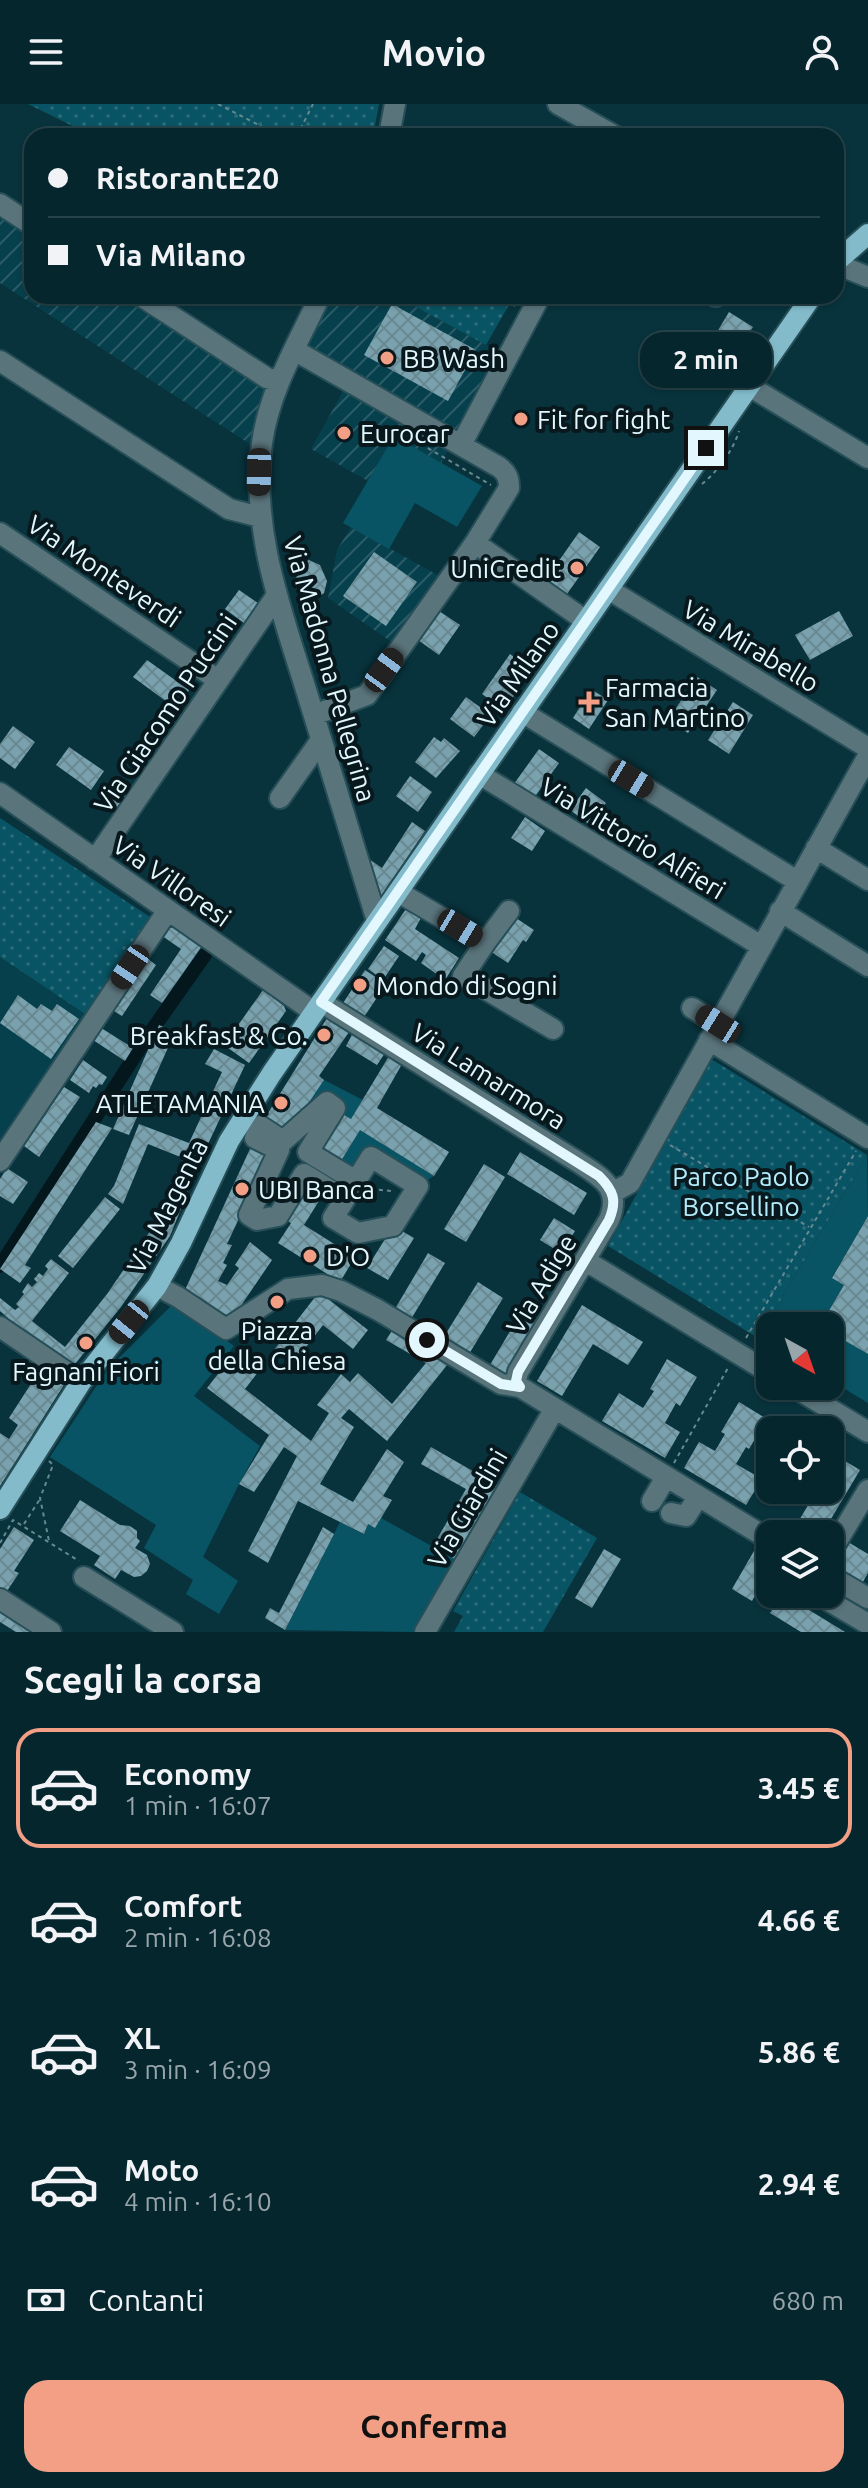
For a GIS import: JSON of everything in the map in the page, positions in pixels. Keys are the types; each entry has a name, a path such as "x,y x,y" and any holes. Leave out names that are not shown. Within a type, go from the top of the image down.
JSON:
{"main road":[{"path":"844,256 868,234"},
{"name":"Via Milano","path":"318,1007 806,304"},
{"name":"Via Magenta","path":"0,1509 81,1382 157,1286 236,1129 318,1007"}],"street":[{"path":"390,128 395,104"},
{"path":"558,104 590,112 607,128"},
{"path":"0,204 24,220"},
{"path":"844,266 868,277"},
{"path":"153,304 267,378 279,381"},
{"name":"Via Madonna Pellegrina","path":"313,304 267,415 262,443 260,517 277,595 377,921"},
{"path":"461,445 536,304"},
{"path":"294,350 499,467 508,476 475,543 367,695 314,715"},
{"path":"0,361 229,509 260,517"},
{"path":"749,386 868,458"},
{"name":"Via Monteverdi","path":"0,533 218,680"},
{"path":"475,543 586,621"},
{"name":"Via Mirabello","path":"608,589 868,748"},
{"name":"Via Giacomo Puccini","path":"95,860 277,595"},
{"path":"522,712 797,881"},
{"path":"280,798 321,740"},
{"name":"Via Adige","path":"520,1387 516,1381 518,1372 586,1261 614,1200 630,1183 816,848 860,789 868,756"},
{"name":"Via Vittorio Alfieri","path":"479,774 761,946"},
{"name":"Via Villoresi","path":"0,793 168,910 318,1007"},
{"path":"816,848 868,880"},
{"path":"398,892 485,943"},
{"path":"0,1161 168,910"},
{"path":"509,911 463,976 553,1029"},
{"path":"780,911 868,966"},
{"name":"Via Lamarmora","path":"318,1007 599,1176 614,1200"},
{"path":"692,1008 713,1032 867,1137"},
{"path":"327,1102 335,1108 308,1152 356,1181 371,1157 418,1186 415,1191 393,1226 358,1233 333,1218 345,1199 304,1174 278,1216 257,1220 249,1215 279,1150 255,1138 260,1126 283,1141 327,1102"},
{"path":"586,1261 756,1365"},
{"path":"157,1286 226,1329 288,1289 322,1285 341,1291 501,1384 520,1387 756,1532"},
{"path":"0,1327 81,1382"},
{"path":"815,1400 868,1432"},
{"name":"Via Giardini","path":"425,1632 554,1410"},
{"path":"652,1501 666,1477"},
{"path":"844,1530 868,1490"},
{"path":"671,1513 686,1516 698,1497"},
{"path":"84,1577 173,1632"},
{"path":"844,1584 868,1598"},
{"path":"0,1599 51,1632"},
{"path":"841,1608 868,1624"}],"path":[{"path":"218,104 264,128"},
{"path":"301,128 313,104"},
{"path":"411,433 415,442 500,488"},
{"path":"655,1137 811,1228"},
{"path":"666,1477 867,1137"},
{"path":"360,1192 409,1188 415,1191"},
{"path":"23,1526 40,1498 53,1465 48,1460"},
{"path":"40,1498 50,1543"}],"shaded area":[{"path":"0,212 24,227 24,298 0,283"},
{"path":"33,304 145,304 274,384 256,448"},
{"path":"319,304 411,304 501,353 441,463 394,437 368,481 311,449 347,384 295,355"},
{"path":"351,527 443,578 396,645 328,598 337,550"},
{"path":"0,957 88,1016 0,1148"}],"green space":[{"path":"28,104 379,104 374,128 77,128"},
{"path":"411,304 509,304 486,345"},
{"path":"394,436 482,486 457,527 415,503 389,549 343,523"},
{"path":"0,818 153,919 88,1016 0,957"},
{"name":"Parco Paolo Borsellino","path":"711,1059 867,1155 773,1312 756,1312 756,1337 608,1246"},
{"path":"324,1080 363,1100 351,1119 335,1108 283,1141"},
{"path":"360,1130 434,1176 418,1186 371,1158 356,1181 336,1169"},
{"path":"867,1155 868,1216 832,1277 844,1285 828,1312 773,1312"},
{"path":"175,1302 234,1346 194,1396 260,1446 203,1557 238,1581 219,1614 186,1594 193,1580 144,1548 156,1525 50,1457 107,1370"},
{"path":"844,1340 868,1354 868,1403 844,1388"},
{"path":"520,1492 597,1538 543,1632 454,1632 463,1616 453,1611"},
{"path":"381,1518 455,1559 413,1632 285,1630 340,1522 363,1534 368,1524 375,1528"}],"building":[{"path":"392,304 476,350 448,401 364,355"},
{"path":"729,312 753,327 736,352 719,341 723,335 717,332"},
{"path":"579,532 600,547 565,597 537,577 547,563 554,568"},
{"path":"374,552 417,582 386,626 343,596"},
{"path":"309,560 320,565 327,581 324,593 312,602 302,601 296,588 297,566"},
{"path":"239,590 258,603 244,623 225,609"},
{"path":"439,611 460,625 439,655 418,640"},
{"path":"839,611 853,636 810,660 795,635"},
{"path":"510,654 532,670 504,710 482,694"},
{"path":"147,660 189,690 178,710 133,677"},
{"path":"697,677 717,690 688,733 668,720"},
{"path":"591,689 608,700 589,729 573,718"},
{"path":"466,697 491,715 474,737 450,719"},
{"path":"733,702 753,715 729,754 708,740"},
{"path":"13,726 35,742 15,769 0,758 0,744"},
{"path":"434,737 441,742 444,738 460,751 436,778 415,762"},
{"path":"69,747 104,771 91,790 56,765"},
{"path":"539,749 559,763 531,802 511,788"},
{"path":"410,776 432,792 418,812 396,796"},
{"path":"114,777 132,791 117,811 99,796"},
{"path":"586,788 606,803 590,825 570,810"},
{"path":"525,817 545,831 532,851 511,838"},
{"path":"412,822 425,831 377,902 369,859 382,868"},
{"path":"408,906 422,916 415,929 459,958 445,980 421,963 426,955 422,952 416,961 385,940"},
{"path":"513,916 534,930 526,942 523,940 508,963 490,951"},
{"path":"169,918 204,943 162,1003 150,995 181,949 158,933"},
{"path":"384,946 399,956 383,980 368,969"},
{"path":"147,958 156,965 122,1016 109,1008"},
{"path":"365,970 386,984 362,1020 341,1006"},
{"path":"263,990 286,1011 249,1063 224,1045"},
{"path":"18,995 37,1009 41,1004 52,1011 57,1004 79,1019 51,1059 0,1023"},
{"path":"327,1018 349,1032 319,1076 324,1080 283,1141 260,1126"},
{"path":"159,1025 175,1032 129,1135 113,1129"},
{"path":"98,1026 133,1048 125,1061 90,1038"},
{"path":"353,1033 385,1053 377,1065 346,1046"},
{"path":"214,1049 245,1065 201,1159 170,1236 121,1307 71,1369 7,1321 8,1318 0,1311 0,1298 15,1310 19,1307 16,1304 28,1283 32,1287 39,1273 43,1276 48,1269 45,1266 51,1259 69,1273 32,1321 65,1347 107,1294 153,1227 183,1158 148,1144 123,1204 108,1194 139,1124 189,1143 222,1072 205,1064"},
{"path":"389,1056 402,1064 377,1108 449,1152 434,1176 360,1130 336,1169 331,1167 320,1184 327,1188 304,1225 355,1257 340,1282 278,1243 291,1223 278,1216 341,1113 351,1119"},
{"path":"83,1060 107,1077 102,1085 93,1086 89,1093 70,1080"},
{"path":"64,1087 80,1097 39,1157 24,1146"},
{"path":"96,1122 112,1128 25,1265 31,1268 20,1283 0,1269"},
{"path":"255,1138 279,1150 227,1244 232,1245 223,1263 227,1265 218,1281 227,1285 239,1268 235,1265 250,1242 272,1260 232,1319 185,1290"},
{"path":"520,1152 587,1193 574,1215 507,1174"},
{"path":"484,1164 505,1177 466,1242 444,1229"},
{"path":"7,1168 28,1182 13,1204 0,1196 0,1179"},
{"path":"105,1197 120,1209 73,1268 58,1256"},
{"path":"868,1216 868,1354 844,1340 844,1312 828,1312 844,1285 832,1278"},
{"path":"554,1218 575,1231 561,1253 540,1240"},
{"path":"393,1226 414,1238 388,1280 367,1268"},
{"path":"428,1253 445,1263 408,1324 392,1314"},
{"path":"478,1282 503,1298 466,1359 440,1343"},
{"path":"319,1292 368,1330 353,1349 323,1325 293,1364 274,1350"},
{"path":"582,1305 643,1342 628,1365 593,1344 562,1396 537,1381"},
{"path":"522,1311 538,1321 503,1380 487,1370"},
{"path":"395,1326 451,1360 387,1441 349,1409 341,1418 354,1427 320,1484 353,1502 387,1449 404,1462 383,1496 392,1500 375,1528 368,1524 364,1534 298,1501 268,1563 248,1551 297,1456 284,1447 254,1492 239,1484 269,1435 207,1388 232,1356 239,1362 245,1353 262,1367 245,1389 311,1441 329,1413 317,1405 341,1374 350,1382 358,1373 392,1404 426,1363 386,1340"},
{"path":"667,1359 697,1377 680,1406 676,1403 665,1423 680,1432 665,1458 602,1421 619,1393 643,1408 654,1391 650,1389"},
{"path":"43,1365 67,1380 0,1486 0,1433 9,1439 18,1425 9,1418"},
{"path":"739,1402 762,1416 756,1416 756,1437 736,1464 756,1476 756,1489 746,1505 684,1468 699,1442 715,1451 725,1434 721,1432"},
{"path":"431,1447 497,1485 455,1559 433,1546 466,1489 421,1464"},
{"path":"844,1460 860,1470 844,1497"},
{"path":"80,1500 120,1525 137,1531 140,1541 135,1548 147,1555 150,1564 147,1571 134,1577 121,1570 115,1579 94,1565 100,1556 60,1531"},
{"path":"809,1504 840,1504 830,1520 799,1520"},
{"path":"14,1527 34,1540 14,1571 19,1573 3,1597 0,1595 0,1549"},
{"path":"323,1527 334,1534 285,1630 265,1618 270,1608 279,1613"},
{"path":"844,1540 868,1554 868,1573 860,1587 844,1577"},
{"path":"756,1547 756,1594 752,1601 732,1589"},
{"path":"604,1549 621,1559 592,1608 575,1598"},
{"path":"0,1602 45,1632 16,1632 0,1622"},
{"path":"773,1608 806,1608 845,1632 801,1632 770,1613"}],"waterway":[{"path":"0,1266 147,1037 205,955"}],"place":[{"name":"BB Wash","path":"387,358"},
{"name":"Fit for fight","path":"521,419"},
{"name":"Eurocar","path":"344,433"},
{"name":"UniCredit","path":"577,568"},
{"name":"Farmacia San Martino","path":"589,702"},
{"name":"Mondo di Sogni","path":"360,985"},
{"name":"Breakfast & Co.","path":"324,1035"},
{"name":"ATLETAMANIA","path":"281,1103"},
{"name":"UBI Banca","path":"242,1189"},
{"name":"D'O","path":"310,1256"},
{"name":"Piazza della Chiesa","path":"277,1302"},
{"name":"Fagnani Fiori","path":"86,1343"}],"route":[{"path":"427,1340 501,1384 520,1387 516,1381 518,1372 609,1220 615,1207 614,1197 599,1176 321,1002 706,448"}]}
